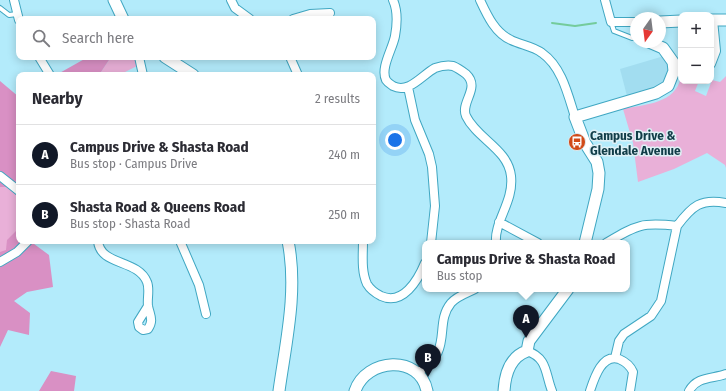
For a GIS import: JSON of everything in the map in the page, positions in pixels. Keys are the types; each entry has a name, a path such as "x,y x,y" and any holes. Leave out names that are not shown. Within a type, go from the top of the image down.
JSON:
{"street":[{"path":"14,0 18,16"},
{"path":"114,0 122,16"},
{"path":"231,0 235,8 246,16"},
{"path":"393,0 396,15 396,31 384,75 389,84 396,88 408,87 441,66 454,66 460,69 468,76 472,85 465,108 466,116 475,129 502,155 510,171 511,190 500,222 497,240"},
{"path":"480,0 488,18 498,31 510,40 542,52 554,65 562,78 585,143 597,162 599,173 598,189 586,240"},
{"path":"605,0 611,22 630,22"},
{"path":"303,16 310,14 330,13"},
{"path":"714,20 726,20"},
{"path":"666,22 678,21"},
{"path":"714,36 716,51 714,56"},
{"path":"575,117 656,93 668,86 674,71 673,62 663,48"},
{"path":"41,60 48,72"},
{"path":"139,60 142,72"},
{"path":"170,60 188,72"},
{"path":"291,60 297,72"},
{"path":"408,87 415,120 429,154 432,167 435,206 431,240"},
{"path":"0,176 16,189"},
{"path":"615,358 619,341 624,334 651,316 661,301 677,226 685,216 702,202 709,200 726,203"},
{"path":"500,222 533,240"},
{"path":"612,240 638,226 651,223 677,226"},
{"path":"0,262 18,252 25,244"},
{"path":"98,244 98,247 103,254 141,272 147,282 148,306"},
{"path":"181,244 199,285 206,314"},
{"path":"279,391 292,301 291,257 289,244"},
{"path":"363,244 365,278 368,285 374,292 382,297 394,298 407,292 422,269"},
{"path":"417,373 424,369 436,357 442,343 446,312 451,303 469,292"},
{"path":"527,351 529,341 566,292"},
{"path":"504,391 506,374 511,363 515,357 527,351 533,353 542,360 546,368 552,391"},
{"path":"590,391 597,373 602,366 608,360 615,358 626,362 633,372 630,391"},
{"path":"355,391 364,376 380,366 399,365 410,368 417,373 424,382 427,391"},
{"path":"689,391 704,378 726,374"}],"lane":[{"path":"0,8 9,15 16,17"},
{"path":"611,22 614,31 630,37"}],"shaded area":[{"path":"664,56 669,71 665,82 657,87 627,96 620,69"},
{"path":"83,60 109,60 101,72 61,72"},
{"path":"109,60 136,60 137,66 125,72 101,72"},
{"path":"726,76 726,168 725,165 707,153 674,169 638,182 633,143 623,109 650,104 666,98 673,93 679,84 698,84 695,91 706,96 710,84 714,84 714,80 720,82"},
{"path":"0,81 16,94 16,187 0,187"},
{"path":"0,176 16,189 16,244 0,262"},
{"path":"16,231 16,244 34,244 49,255 53,287 27,292 14,301 30,313 29,335 8,330 0,347 0,252 6,250 7,240"},
{"path":"51,371 76,376 74,391 39,391"}],"waterway":[{"path":"552,23 575,26 596,23"}],"place":[{"name":"Campus Drive & Glendale Avenue","path":"577,142"},
{"name":"Campus Drive & Shasta Road","path":"526,338"},
{"name":"Shasta Road & Queens Road","path":"428,377"}]}
